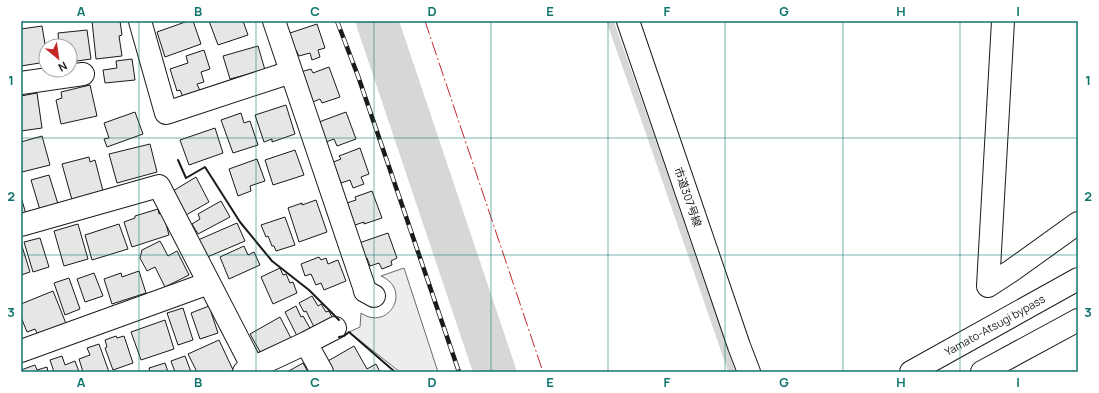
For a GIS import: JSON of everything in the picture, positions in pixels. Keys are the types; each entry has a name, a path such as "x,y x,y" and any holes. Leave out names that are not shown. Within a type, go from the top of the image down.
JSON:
{"main road":[{"path":"140,21 166,113 291,72"},
{"path":"274,21 364,287 366,292 374,296"},
{"name":"市道307号線","path":"628,21 749,372"},
{"path":"1003,21 988,286 1078,223"},
{"path":"21,83 84,74"},
{"path":"21,225 159,186 209,283 249,370 335,328"},
{"name":"Yamato-Atsugi bypass","path":"911,372 1076,279"},
{"path":"21,351 209,283"},
{"path":"985,370 1076,321"},
{"path":"306,343 322,372"}],"shaded area":[{"path":"404,268 438,372 400,372 349,332 360,327 361,313 371,317 380,317 388,313 393,307 396,299 395,290 390,282 381,276"}],"building":[{"path":"92,21 120,21 122,35 119,36 122,56 96,59"},
{"path":"188,21 193,21 201,44 165,57 157,32"},
{"path":"209,21 243,21 248,35 218,45"},
{"path":"317,24 325,48 318,50 320,57 312,60 310,53 299,56 296,50 293,51 287,34"},
{"path":"42,26 44,38 38,38 38,63 21,66 21,29"},
{"path":"87,30 91,59 78,61 78,38 58,38 58,33"},
{"path":"258,46 265,70 230,79 223,56"},
{"path":"204,50 210,69 201,72 204,82 197,84 200,91 183,97 180,90 177,91 170,69 188,63 186,56"},
{"path":"132,59 135,80 105,83 103,70 117,68 116,61"},
{"path":"329,67 340,97 322,103 320,99 308,104 297,73 311,69 313,73"},
{"path":"90,85 97,116 61,124 56,100 62,98 61,92"},
{"path":"37,93 42,128 21,131 21,96"},
{"path":"286,105 295,134 272,142 272,139 264,142 255,115"},
{"path":"135,112 143,134 107,147 104,139 109,138 104,123"},
{"path":"346,112 356,139 337,146 334,139 326,142 319,122"},
{"path":"241,113 244,123 250,121 258,145 233,153 221,120"},
{"path":"215,128 223,153 189,165 180,140"},
{"path":"42,136 50,165 22,172 21,142"},
{"path":"150,144 157,172 117,183 109,154"},
{"path":"360,148 369,174 361,177 364,184 353,188 350,180 341,183 340,180 337,181 331,163 341,159 339,156"},
{"path":"295,150 304,175 273,185 265,160"},
{"path":"89,157 90,162 95,160 103,191 72,200 62,164"},
{"path":"257,159 265,181 250,186 251,191 238,196 229,169"},
{"path":"49,175 58,204 40,210 31,180"},
{"path":"196,177 209,202 186,215 173,191"},
{"path":"372,191 382,218 352,226 344,204 356,200 355,197"},
{"path":"21,197 26,214 21,216"},
{"path":"316,200 327,232 299,242 288,208"},
{"path":"221,201 230,217 198,234 192,224 200,219 198,214"},
{"path":"158,209 159,214 163,213 169,235 132,247 124,222 135,218 135,216"},
{"path":"285,217 295,245 276,251 268,236 266,237 261,225"},
{"path":"237,223 245,241 205,258 198,240"},
{"path":"78,224 88,259 64,266 54,231"},
{"path":"119,224 128,249 92,260 85,235"},
{"path":"388,233 397,258 391,261 392,265 382,269 379,263 370,266 367,258 365,259 359,243"},
{"path":"40,238 49,267 33,272 24,242"},
{"path":"160,241 168,256 177,251 189,275 165,287 155,267 147,271 140,258 142,250"},
{"path":"21,243 30,272 21,275"},
{"path":"244,246 248,255 254,252 260,265 229,279 220,257"},
{"path":"319,257 321,260 326,258 328,264 338,260 346,281 324,290 321,283 316,285 311,274 305,276 301,264"},
{"path":"280,268 283,275 286,274 290,283 293,282 297,293 273,304 261,277"},
{"path":"139,271 146,293 112,304 104,279 121,273 122,277"},
{"path":"94,273 103,296 85,302 77,279"},
{"path":"69,278 80,309 65,315 54,283"},
{"path":"53,291 67,326 39,337 35,329 27,332 21,317 21,304"},
{"path":"312,296 318,306 321,304 326,312 329,311 332,317 314,327 306,311 304,312 299,303"},
{"path":"209,306 218,333 200,339 191,313"},
{"path":"296,306 301,317 303,316 311,330 298,338 285,312"},
{"path":"183,308 193,340 178,345 167,313"},
{"path":"280,317 292,340 263,357 250,334"},
{"path":"165,320 174,349 141,360 131,332"},
{"path":"116,336 117,338 124,336 133,363 113,370 105,348 107,347 105,340"},
{"path":"219,340 234,372 197,372 188,354"},
{"path":"99,344 109,372 83,372 79,359 90,355 87,348"},
{"path":"354,346 367,369 376,364 380,372 334,372 328,361"},
{"path":"62,356 65,365 75,361 79,372 54,372 50,360"},
{"path":"185,356 191,372 175,372 171,361"},
{"path":"165,363 168,372 150,372 149,368"},
{"path":"303,363 308,372 287,372"},
{"path":"35,365 37,370 47,367 48,372 21,372 21,370"}],"waterway":[{"path":"377,21 495,372"},
{"path":"610,21 732,372"}],"railway":[{"path":"337,21 358,76 459,372"}],"wall":[{"path":"178,160 186,178 205,167 240,222 272,261 309,290 339,320"},
{"path":"339,337 344,336 349,332 395,372"}],"power":[{"path":"425,21 543,372"}]}
